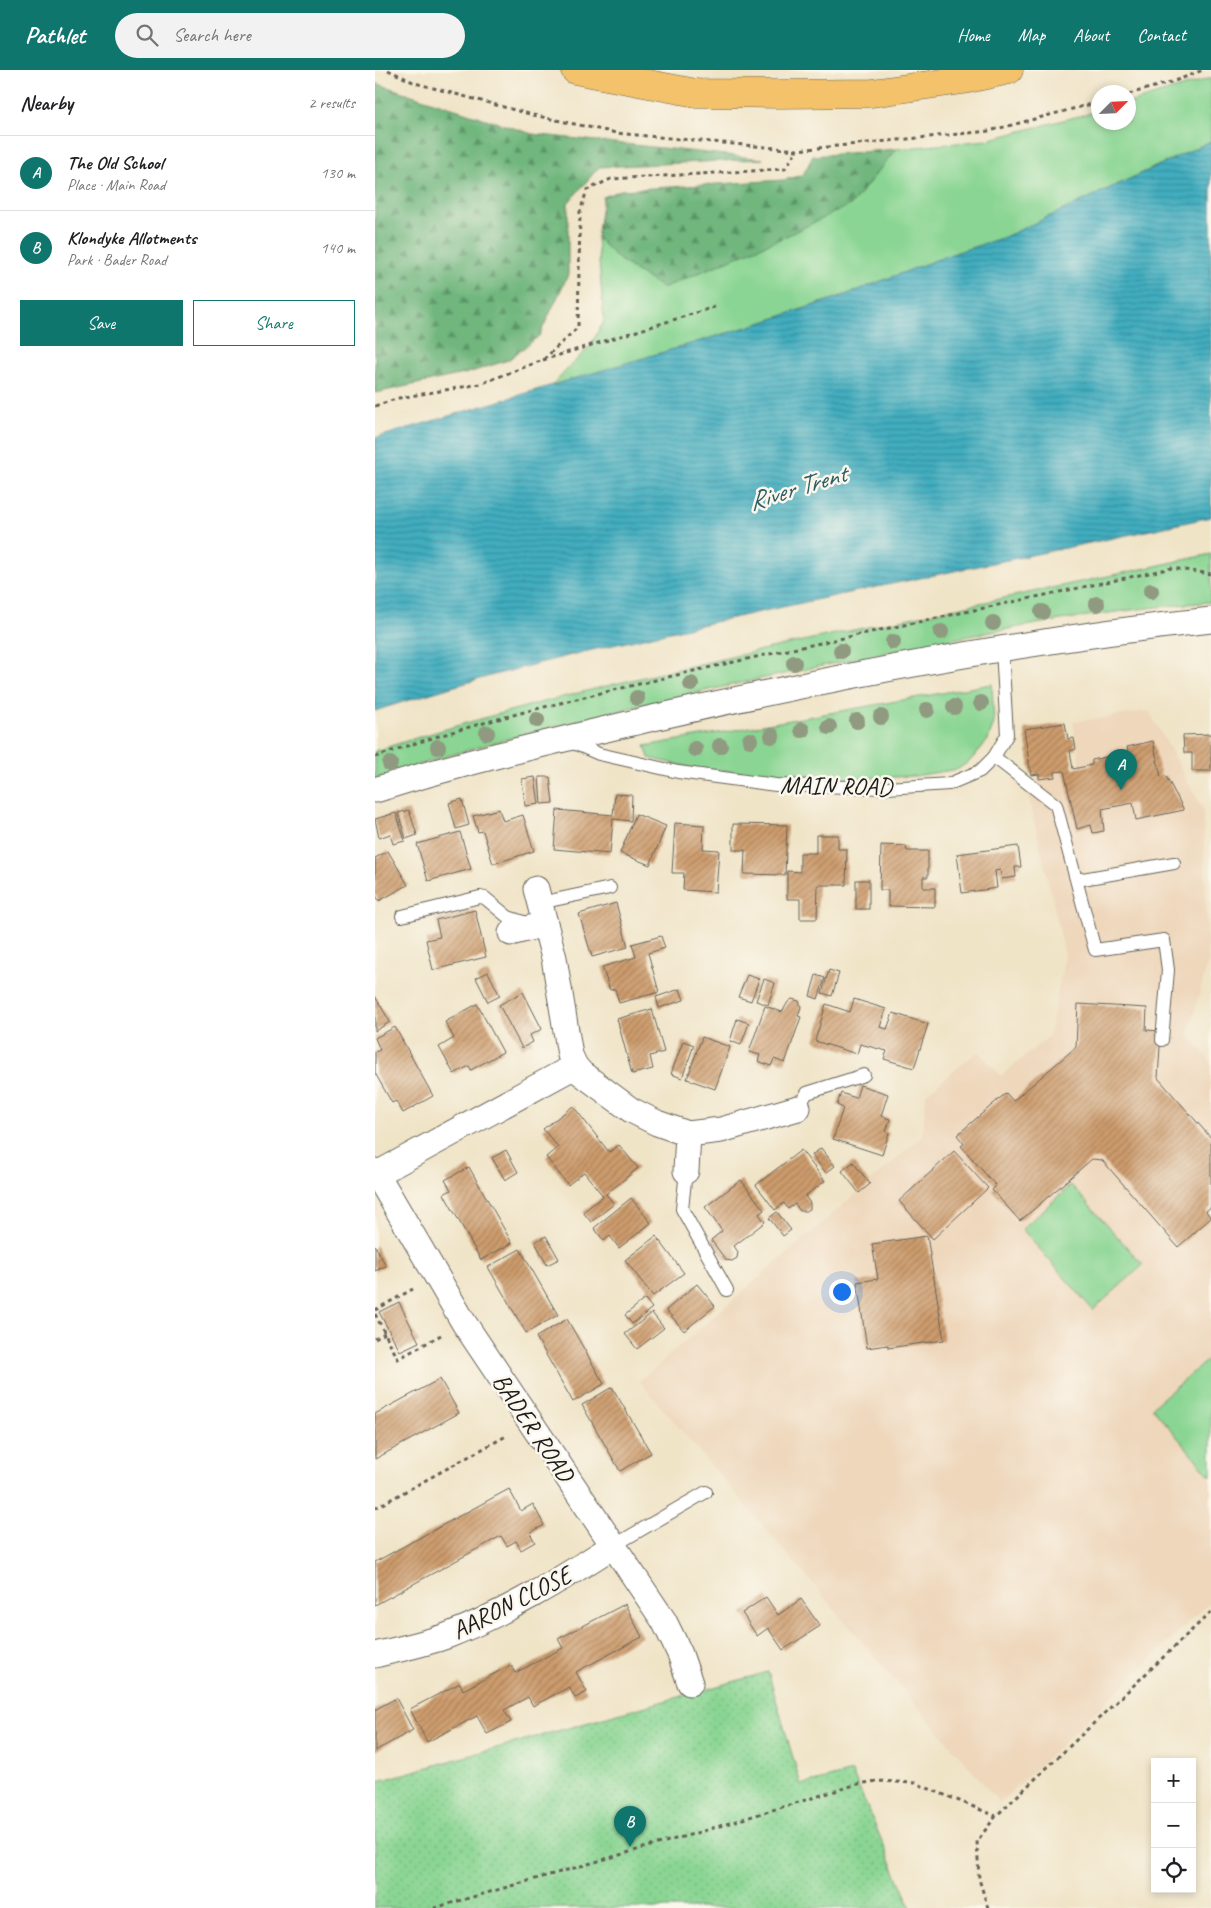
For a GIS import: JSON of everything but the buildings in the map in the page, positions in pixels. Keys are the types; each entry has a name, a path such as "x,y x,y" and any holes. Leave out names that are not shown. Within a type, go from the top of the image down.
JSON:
{"main road":[{"path":"575,70 696,93 781,94 872,93 963,80 1009,70"}],"street":[{"path":"375,790 442,769 725,702 1002,650 1151,626 1211,620"},
{"path":"511,933 539,911 555,958 570,1055 575,1066 631,1110 657,1123 688,1134 721,1130 798,1108"},
{"path":"376,1173 575,1066"},
{"path":"686,1170 688,1134"},
{"name":"BADER ROAD","path":"376,1173 464,1323 664,1621 690,1683"},
{"name":"AARON CLOSE","path":"375,1655 447,1636 495,1615 551,1586 613,1546"}],"lane":[{"name":"MAIN ROAD","path":"564,739 599,754 678,772 776,785 887,788 949,784 980,771 994,757 1007,735 1002,650"},
{"path":"994,757 1056,805 1095,950 1164,940 1168,970 1162,1040"},
{"path":"1077,880 1174,863"},
{"path":"402,916 479,897 485,898 508,917 539,911 610,888"},
{"path":"798,1108 807,1093 864,1075"},
{"path":"686,1170 682,1209 727,1290"},
{"path":"613,1546 706,1492"}],"path":[{"path":"388,70 415,83 533,115 616,133 797,150 989,131 1091,104"},
{"path":"1136,92 1175,81 1203,70"},
{"path":"543,360 578,327 580,212 587,190 611,179 785,170 797,150"},
{"path":"375,406 399,398 480,384 543,360 718,306"},
{"path":"375,757 445,733 524,711 872,630 1172,568 1211,574"},
{"path":"375,1310 436,1277"},
{"path":"375,1314 398,1359 464,1323"},
{"path":"375,1339 385,1334"},
{"path":"375,1508 531,1422"},
{"path":"988,1908 979,1879 977,1841 996,1816 1211,1612"},
{"path":"434,1908 700,1832 858,1784 877,1781 915,1784 996,1816"}],"shaded area":[{"path":"1149,711 1203,809 1208,962 1188,1035 1211,1062 1211,1601 1000,1803 639,1381 922,1137 926,1094 978,1051 1001,1076 1049,1036 1065,954 1028,795 1039,779 1055,777 1055,772 1081,767 1073,722"}],"green space":[{"path":"1211,78 1211,141 1005,237 949,255 845,295 757,324 551,386 590,346 604,321 597,238 621,261 851,204 896,149 987,140 1091,113 1091,130 1136,130 1136,101"},
{"path":"375,83 532,134 763,159 599,167 568,203 568,275 539,336 508,360 468,373 375,393"},
{"path":"896,149 852,204 784,237 663,288 621,261 597,238 603,197 621,190 784,180 803,175 813,156"},
{"path":"1211,554 1211,602 1112,613 1013,628 761,679 650,703 539,731 375,779 375,751 455,726 536,704 618,683 764,650"},
{"path":"992,684 994,723 988,740 970,761 958,769 915,776 854,779 697,769 649,758 645,746"},
{"path":"1071,1185 1143,1265 1093,1310 1022,1229"},
{"path":"1211,1357 1211,1477 1152,1407"},
{"path":"768,1672 801,1785 852,1772 911,1908 375,1908 375,1782"}],"water":[{"name":"River Trent","path":"1211,141 1211,517 612,645 493,675 375,711 375,438 757,324 845,295 949,255 1005,237"}],"place":[{"name":"The Old School","path":"1121,790"},
{"name":"Klondyke Allotments","path":"630,1847"}]}
